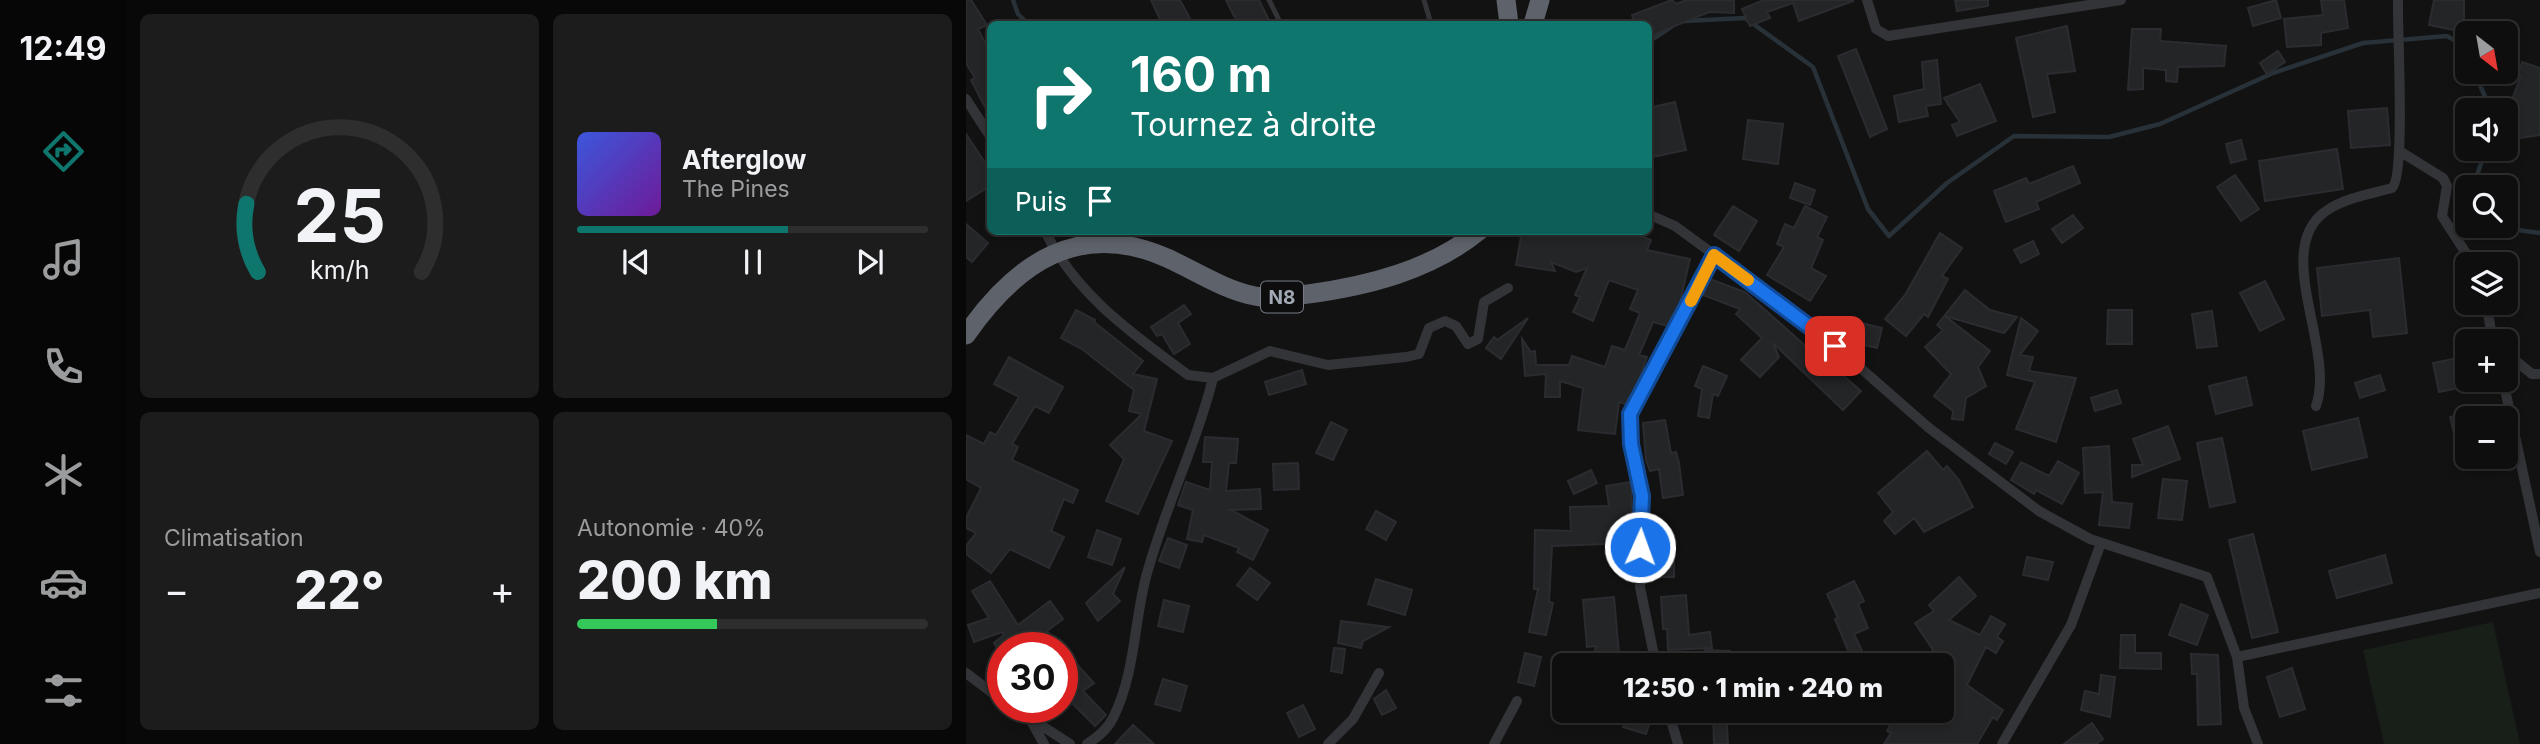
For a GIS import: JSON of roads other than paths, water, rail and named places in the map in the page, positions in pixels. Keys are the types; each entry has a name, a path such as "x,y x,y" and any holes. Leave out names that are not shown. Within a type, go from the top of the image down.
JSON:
{"highway":[{"path":"1506,0 1508,21"},
{"path":"1534,21 1540,0"},
{"name":"N8","path":"966,335 1006,285 1033,263 1055,252 1081,244 1120,245 1164,257 1222,285 1255,297 1286,297 1377,281 1424,265 1461,246 1474,235"}],"street":[{"path":"1867,0 1876,29 1888,36 2121,0"},
{"path":"2316,406 2322,375 2303,271 2306,235 2314,222 2340,203 2395,186 2401,152 2397,58 2398,0"},
{"path":"966,99 987,131"},
{"path":"2401,152 2443,178 2446,186 2444,221 2465,252"},
{"path":"1652,216 1675,226 1816,330 1987,473 2039,511 2101,543 2207,577 2237,657 2244,708 2258,744"},
{"path":"1047,235 1055,252 1115,322 1188,375 1213,378 1270,351 1328,365 1419,354 1429,328 1445,321 1455,326 1468,344 1478,339 1484,302 1508,288"},
{"path":"1654,653 1640,587 1642,496 1631,444 1630,414 1714,255"},
{"path":"2518,363 2532,374 2540,374"},
{"path":"1087,744 1101,735 1113,719 1123,691 1146,575 1165,514 1201,425 1213,378"},
{"path":"2506,392 2540,552"},
{"path":"2002,744 2070,625 2101,543"},
{"path":"2237,657 2540,593"},
{"path":"966,673 987,689"},
{"path":"1328,744 1353,719 1380,673"},
{"path":"1494,744 1517,701"},
{"path":"1033,723 1044,744"},
{"path":"1039,723 1070,744"},
{"path":"1672,723 1678,744"}],"lane":[{"path":"1269,0 1279,21"},
{"path":"1424,0 1430,21"}],"waterway":[{"path":"1013,0 1018,14 1025,21"},
{"path":"1685,21 1745,18 1813,67 1868,209 1889,236 1947,183 2014,136 2109,137 2160,124 2273,73 2363,43 2447,36 2455,40"},
{"path":"1652,39 1671,27"},
{"path":"2479,84 2486,98"},
{"path":"2477,175 2482,161"},
{"path":"2518,230 2540,233"}]}
